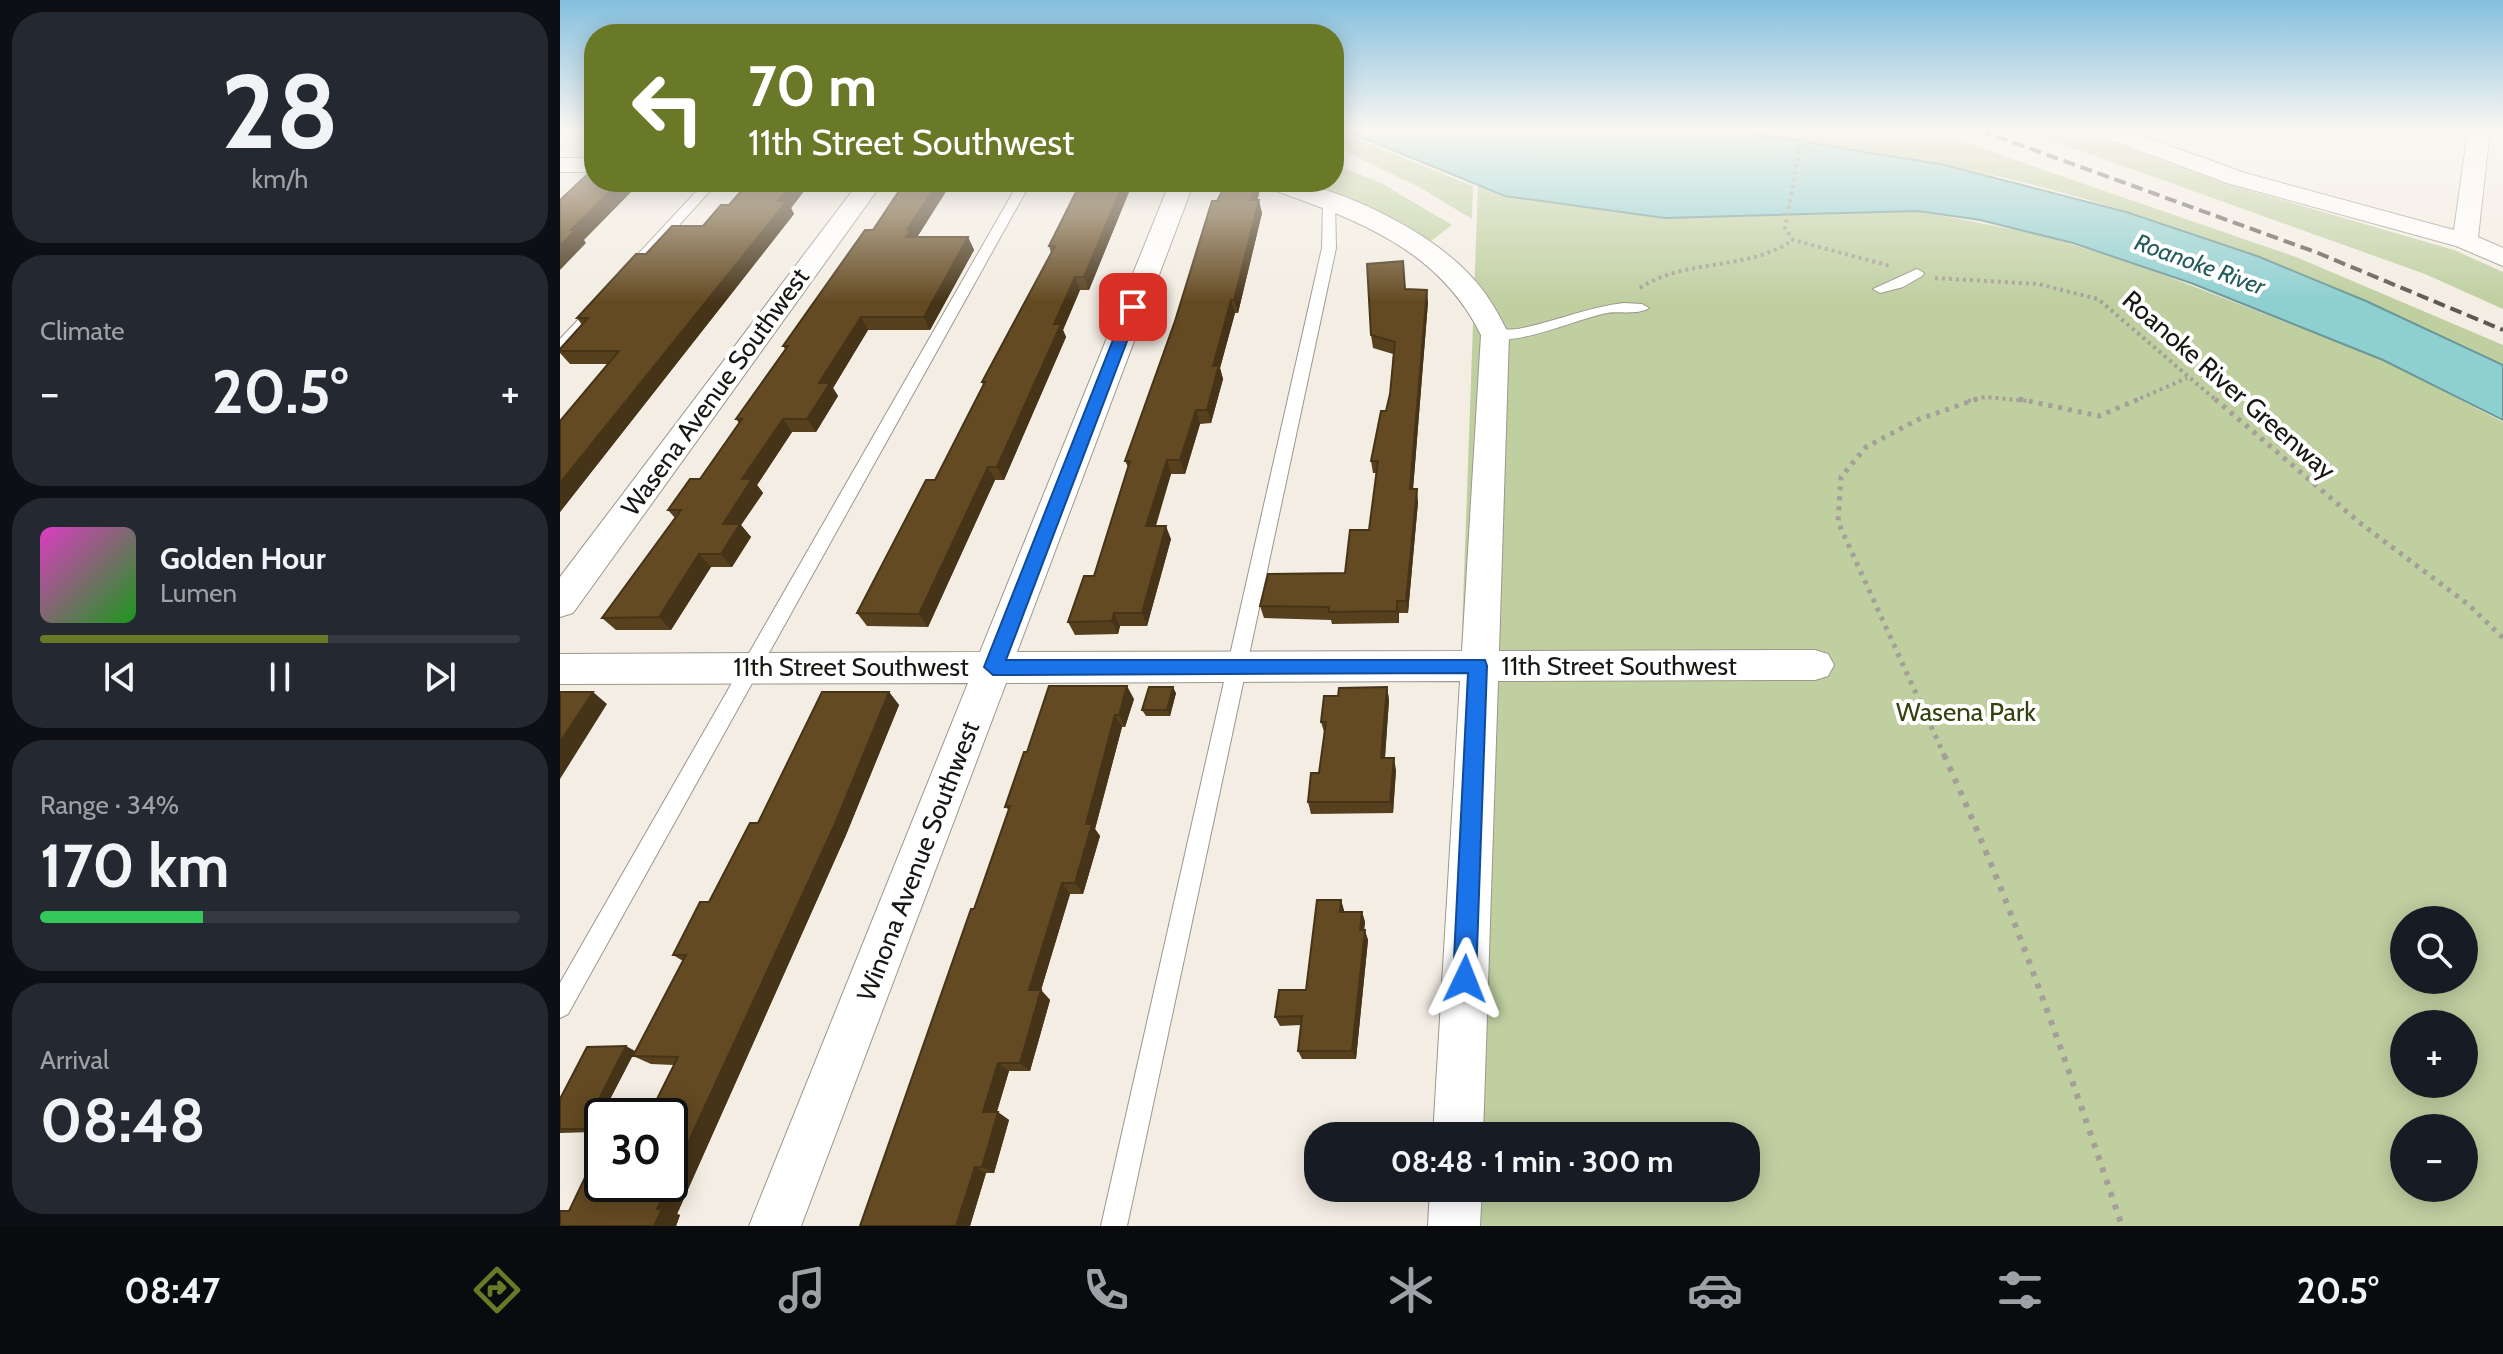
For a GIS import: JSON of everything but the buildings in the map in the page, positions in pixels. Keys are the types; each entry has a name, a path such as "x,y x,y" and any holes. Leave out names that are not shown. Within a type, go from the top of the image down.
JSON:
{"street":[{"path":"2269,187 2465,241 2503,258"},
{"path":"2465,241 2472,187"},
{"name":"Wasena Avenue Southwest","path":"560,603 864,192"},
{"name":"Winona Avenue Southwest","path":"775,1226 1178,192"},
{"path":"1303,192 1390,229 1452,274 1478,300 1495,335 1459,1122"},
{"name":"11th Street Southwest","path":"560,669 1815,665"},
{"path":"1454,1226 1455,1202"}],"lane":[{"path":"560,348 703,192"},
{"path":"560,1006 953,304 1019,192"},
{"path":"1114,1226 1329,248 1329,201"},
{"path":"1880,289 1898,284 1917,273"},
{"path":"1495,335 1521,336 1621,306 1642,308"}],"path":[{"path":"1621,306 1654,278 1783,250 1793,240 1784,220 1791,187"},
{"name":"Roanoke River Greenway","path":"1793,240 1917,273 1956,280 2025,280 2083,292 2117,312 2187,378 2360,523 2469,605 2502,635"},
{"path":"2122,1226 2067,1063 1989,853 1838,522 1841,477 1866,447 1958,403 1985,397 2016,398 2099,416 2187,378"}],"green space":[{"path":"1344,187 1388,187 1452,225 1431,241 1333,192 1344,192"},
{"path":"1473,187 1472,219 1421,188"},
{"name":"Wasena Park","path":"1478,187 1598,209 1918,211 2037,234 2133,263 2384,360 2503,422 2503,1226 1441,1226 1442,1202 1760,1202 1760,1122 1445,1122"},
{"path":"2041,187 2094,187 2296,257 2503,345 2503,365 2259,259 2134,214"},
{"path":"2183,187 2238,187 2454,250 2503,272 2503,309 2425,274"}],"water":[{"name":"Roanoke River","path":"1484,187 2031,187 2126,212 2257,256 2366,301 2503,365 2503,420 2383,360 2191,283 2073,243 1980,220 1918,211 1665,218 1505,196"}],"railway":[{"path":"2137,187 2318,253 2503,330"}],"route":[{"path":"1133,307 993,667 1478,666 1465,979"}]}
